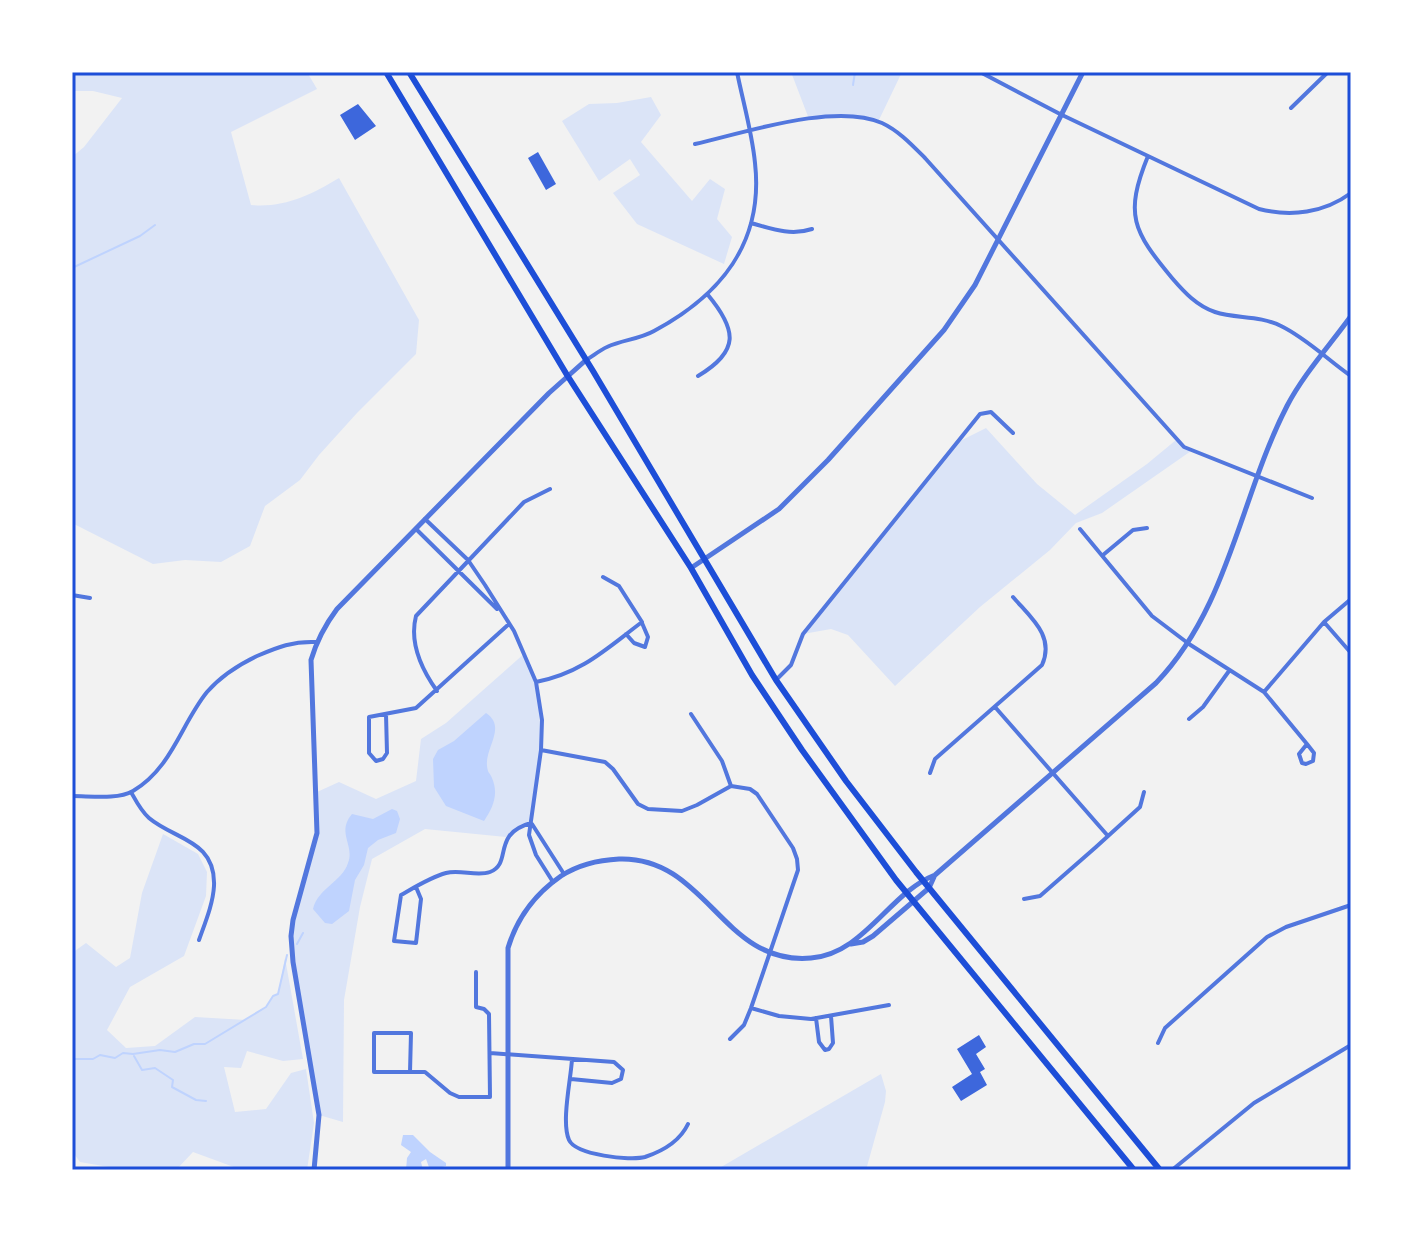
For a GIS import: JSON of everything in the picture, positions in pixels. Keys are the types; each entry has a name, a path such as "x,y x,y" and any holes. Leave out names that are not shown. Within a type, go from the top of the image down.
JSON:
{"main road":[{"path":"386,72 567,375 691,568 752,675 802,750 914,902 1134,1170"},
{"path":"409,72 586,360 776,680 846,781 922,880 1160,1170"}],"street":[{"path":"314,1170 319,1115 291,936 317,833 311,660 316,642 337,609 567,375 607,347 651,333 708,295 732,268 751,223 756,178 737,72"},
{"path":"980,72 1231,197 1274,213 1315,210 1337,204 1351,193"},
{"path":"691,568 779,509 828,460 944,330 975,285 1083,72"},
{"path":"1291,108 1328,72"},
{"path":"695,144 817,117 858,116 883,124 905,138 925,158 1176,440 1191,451 1312,498"},
{"path":"1148,156 1135,194 1137,225 1146,246 1183,290 1201,306 1217,313 1252,316 1285,328 1351,376"},
{"path":"751,223 787,232 812,229"},
{"path":"698,376 722,358 728,349 730,336 726,317 708,295"},
{"path":"508,1170 508,948 516,925 530,904 564,874 588,864 612,859 655,864 685,880 740,936 771,952 810,958 830,955 850,944 907,892 922,880 935,875 1156,683 1189,644 1213,595 1287,405 1351,316"},
{"path":"776,680 791,665 803,634 980,414 991,412 1013,433"},
{"path":"437,691 420,664 414,623 421,608 524,502 550,489"},
{"path":"425,519 468,560 509,624 536,682 542,720 541,750 529,835 553,882"},
{"path":"1102,556 1133,530 1147,528"},
{"path":"416,529 502,612"},
{"path":"1080,529 1152,616 1264,692 1307,744 1314,758 1310,764 1302,763 1299,754 1307,744"},
{"path":"603,577 619,586 642,622 648,637 645,647 634,643 626,634"},
{"path":"72,595 90,598"},
{"path":"930,773 935,759 1042,665 1046,655 1044,633 1013,597"},
{"path":"1264,692 1324,622 1351,599"},
{"path":"536,682 579,669 642,622"},
{"path":"1324,622 1351,653"},
{"path":"386,714 387,753 383,759 376,761 369,753 368,721 372,716 416,708 509,624"},
{"path":"72,796 113,796 131,792 149,778 171,753 206,694 223,676 242,663 283,645 295,641 316,642"},
{"path":"1189,719 1209,700 1229,671"},
{"path":"995,707 1108,836"},
{"path":"691,714 722,761 731,786"},
{"path":"541,750 605,762 638,804 648,809 686,810 731,786 746,787 757,794 797,859 797,876 751,1008 744,1025 730,1039"},
{"path":"131,792 147,817 204,850 214,877 214,888 199,940"},
{"path":"1024,899 1040,896 1108,836 1140,807 1144,792"},
{"path":"531,823 564,874"},
{"path":"416,887 421,899 416,943 394,941 401,895 416,887 448,872 488,873 497,867 506,837 512,830 531,823"},
{"path":"850,944 873,936 929,888 935,875"},
{"path":"1158,1043 1165,1028 1267,937 1286,927 1351,905"},
{"path":"410,1072 411,1033 374,1033 374,1072 410,1072 425,1072 459,1097 490,1097 489,1014 476,1007 476,972"},
{"path":"751,1008 779,1016 816,1018 889,1005"},
{"path":"816,1018 820,1046 829,1049 833,1043 831,1016"},
{"path":"1172,1170 1254,1103 1351,1045"},
{"path":"490,1053 614,1062 624,1073 621,1079 612,1083 571,1079"},
{"path":"572,1059 566,1128 573,1146 582,1151 641,1158 661,1150 683,1135 688,1124"}],"shaded area":[{"path":"72,72 307,72 317,89 231,132 251,205 297,199 339,178 419,320 416,354 357,413 300,480 265,506 250,546 221,562 185,560 153,564 72,523 72,157 84,147 122,98 93,91 72,91"},
{"path":"791,72 902,72 878,122 858,116 809,119"},
{"path":"651,97 661,115 641,142 692,201 710,179 725,189 717,219 732,237 724,264 637,224 613,193 640,175 630,159 599,181 562,121 589,104"},
{"path":"986,428 1037,484 1075,515 1176,440 1191,451 1102,513 1076,523 1050,550 980,607 895,686 848,635 831,629 803,634 956,443"},
{"path":"525,653 533,675 540,717 531,823 519,826 506,837 425,829 372,859 360,907 344,1000 343,1122 319,1115 291,936 317,833 317,792 339,782 376,799 416,781 421,739 446,723"},
{"path":"163,834 198,854 207,872 206,896 184,956 130,987 107,1030 126,1048 155,1046 195,1017 246,1020 266,1007 278,994 285,958 303,1059 283,1061 247,1051 241,1068 224,1067 235,1112 266,1109 291,1073 306,1069 314,1123 307,1170 242,1170 193,1152 176,1170 126,1170 80,1162 72,1151 72,953 86,943 116,967 130,958 142,893"},
{"path":"881,1074 886,1091 885,1102 866,1170 716,1170"}],"water":[{"path":"486,713 495,725 487,766 495,795 484,821 446,806 434,787 433,759 438,750 454,741"},
{"path":"392,809 397,811 400,819 396,833 368,848 364,865 355,880 349,911 332,924 325,923 313,909 348,863 346,827 352,814 373,819"},
{"path":"403,1135 413,1135 446,1166 430,1170 426,1159 421,1162 423,1170 406,1170 411,1152 401,1145"}],"building":[{"path":"358,104 376,126 355,140 340,115"},
{"path":"538,152 556,184 546,190 528,158"},
{"path":"979,1035 986,1047 976,1054 985,1069 980,1072 987,1085 961,1101 952,1087 972,1074 957,1049"}],"waterway":[{"path":"853,85 855,72"},
{"path":"72,268 140,236 155,225"},
{"path":"297,944 303,933"},
{"path":"72,1059 93,1059 100,1055 115,1058 123,1053 160,1050 175,1052 194,1044 205,1044 266,1007 278,994 287,955"},
{"path":"134,1056 142,1070 155,1068 173,1080 172,1087 196,1100 206,1101"}]}
